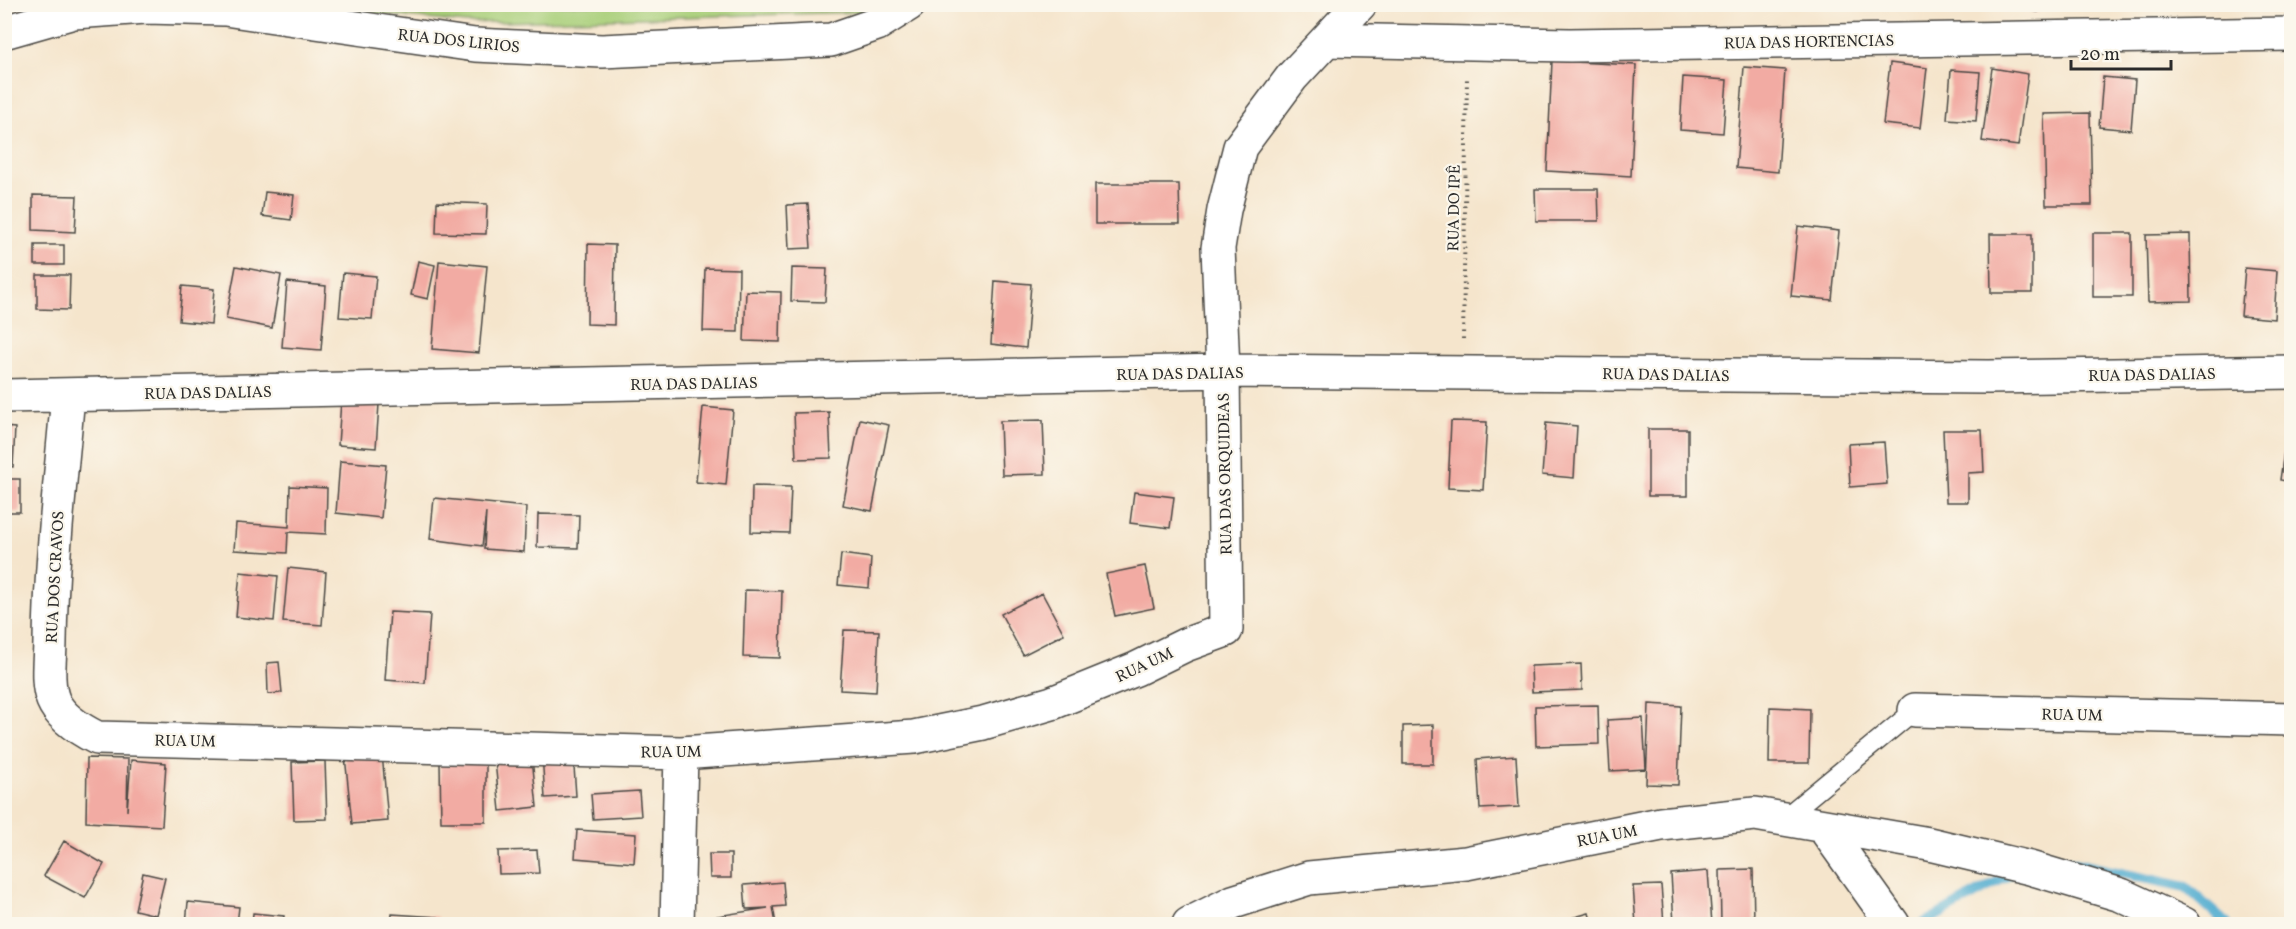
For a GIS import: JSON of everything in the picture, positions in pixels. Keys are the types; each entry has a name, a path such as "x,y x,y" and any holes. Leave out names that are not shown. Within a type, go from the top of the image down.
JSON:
{"street":[{"name":"RUA DOS LIRIOS","path":"4,32 74,12 146,7 225,9 475,45 602,51 831,40 877,24 909,4"},
{"name":"RUA DAS ORQUIDEAS","path":"1226,630 1223,371 1218,248 1224,210 1240,147 1292,77 1360,4"},
{"name":"RUA DAS HORTENCIAS","path":"1327,40 1570,45 2292,34"},
{"name":"RUA DAS DALIAS","path":"4,396 1223,371 1988,377 2292,372"},
{"name":"RUA DOS CRAVOS","path":"68,395 50,594 50,680 53,701 78,729 97,738"},
{"name":"RUA UM","path":"97,738 681,753 914,737 983,723 1052,703 1136,669 1185,645 1226,630"},
{"name":"RUA UM","path":"1914,710 2292,719"},
{"path":"677,924 681,753"},
{"name":"RUA UM","path":"1189,924 1233,902 1309,878 1466,863 1661,824 1755,814 1929,844 2017,866 2121,895 2184,924"},
{"path":"1823,826 1889,919"}],"lane":[{"name":"RUA UM","path":"1783,819 1914,710"}],"path":[{"name":"RUA DO IPÊ","path":"1462,373 1467,43"}],"green space":[{"path":"293,5 904,5 898,11 466,23"}],"building":[{"path":"2013,4 2039,4 2038,12 2012,8"},
{"path":"1552,61 1636,65 1631,176 1547,171"},
{"path":"1890,63 1927,68 1920,128 1883,124"},
{"path":"1744,67 1785,70 1778,172 1736,168"},
{"path":"1992,68 2028,74 2018,146 1982,141"},
{"path":"1951,70 1980,72 1976,121 1947,119"},
{"path":"1683,77 1727,80 1723,133 1680,130"},
{"path":"2103,77 2135,80 2131,130 2099,127"},
{"path":"2090,113 2092,205 2046,205 2044,114"},
{"path":"1095,184 1179,184 1180,224 1095,224"},
{"path":"1535,189 1598,189 1599,221 1536,221"},
{"path":"265,192 294,195 291,220 262,216"},
{"path":"33,195 77,196 75,232 33,230"},
{"path":"437,202 487,204 486,234 436,233"},
{"path":"808,204 811,248 789,249 787,205"},
{"path":"1798,226 1839,231 1832,300 1791,296"},
{"path":"2093,233 2132,233 2132,297 2093,297"},
{"path":"1990,234 2032,234 2032,293 1991,293"},
{"path":"2190,234 2191,301 2148,302 2146,235"},
{"path":"588,244 615,245 614,325 587,324"},
{"path":"35,245 64,245 64,265 35,265"},
{"path":"418,261 435,265 428,299 411,295"},
{"path":"439,261 487,266 479,353 432,349"},
{"path":"236,266 281,275 272,328 226,319"},
{"path":"705,268 739,269 738,332 703,331"},
{"path":"792,268 827,269 825,302 791,301"},
{"path":"2245,268 2277,271 2274,319 2241,316"},
{"path":"343,273 376,276 372,319 339,317"},
{"path":"37,275 70,275 69,310 37,309"},
{"path":"995,281 1031,284 1026,348 991,344"},
{"path":"287,282 326,286 321,350 282,347"},
{"path":"182,286 214,289 211,324 179,321"},
{"path":"746,291 781,292 780,342 744,341"},
{"path":"341,400 379,404 376,448 338,445"},
{"path":"703,407 733,410 726,485 696,482"},
{"path":"2290,408 2292,408 2292,482 2280,480"},
{"path":"829,412 831,458 796,459 794,413"},
{"path":"860,419 889,425 872,511 843,505"},
{"path":"1043,420 1045,474 1002,475 1000,421"},
{"path":"1451,421 1487,422 1483,490 1448,488"},
{"path":"1546,423 1577,426 1574,478 1542,475"},
{"path":"4,427 15,428 13,467 4,466"},
{"path":"1648,429 1688,429 1688,496 1648,496"},
{"path":"1943,430 1982,430 1984,472 1968,473 1968,502 1946,502"},
{"path":"1884,442 1887,484 1850,487 1848,444"},
{"path":"340,461 386,465 381,518 336,513"},
{"path":"4,479 20,479 20,512 4,512"},
{"path":"290,486 327,488 326,534 288,532 287,553 234,550 236,523 289,527"},
{"path":"752,486 791,487 789,533 751,532"},
{"path":"1134,492 1174,497 1170,528 1130,523"},
{"path":"434,498 526,507 524,552 484,549 486,512 482,546 430,539"},
{"path":"538,514 579,515 578,548 537,547"},
{"path":"841,554 871,558 869,588 838,585"},
{"path":"1145,566 1154,608 1115,616 1106,574"},
{"path":"288,568 326,572 322,625 283,622"},
{"path":"240,572 278,576 274,621 236,617"},
{"path":"745,590 782,591 780,658 743,657"},
{"path":"1042,593 1064,634 1023,655 1001,614"},
{"path":"390,612 430,614 425,683 385,680"},
{"path":"844,630 879,631 876,692 840,690"},
{"path":"279,662 282,693 268,694 267,663"},
{"path":"1581,664 1582,690 1532,692 1531,666"},
{"path":"1649,704 1681,706 1678,785 1646,784"},
{"path":"1598,705 1599,744 1536,746 1535,706"},
{"path":"1770,707 1810,709 1809,763 1769,763"},
{"path":"1643,718 1646,769 1610,771 1607,720"},
{"path":"1433,725 1433,764 1403,764 1403,726"},
{"path":"573,752 576,796 545,798 542,754"},
{"path":"382,753 388,821 352,824 345,756"},
{"path":"1516,756 1519,807 1480,809 1477,759"},
{"path":"87,758 128,759 127,811 131,760 166,763 162,826 86,822"},
{"path":"532,758 537,807 500,811 495,761"},
{"path":"325,761 327,819 294,820 292,762"},
{"path":"440,763 486,763 486,822 441,822"},
{"path":"639,791 641,816 593,819 591,794"},
{"path":"577,830 636,834 634,863 575,858"},
{"path":"64,841 104,864 85,898 44,876"},
{"path":"537,850 539,873 499,874 498,851"},
{"path":"709,854 731,854 731,878 710,878"},
{"path":"1753,869 1754,924 1721,924 1720,870"},
{"path":"1708,871 1712,924 1674,924 1671,874"},
{"path":"143,873 165,878 156,915 135,910"},
{"path":"783,882 785,906 773,907 776,924 719,924 717,916 768,908 746,909 744,885"},
{"path":"1661,885 1664,924 1636,924 1633,886"},
{"path":"188,902 239,907 237,924 186,924"},
{"path":"253,913 284,916 283,924 252,924"},
{"path":"1589,913 1592,924 1550,924"},
{"path":"392,914 438,917 437,922 449,924 391,924"},
{"path":"573,921 624,923 624,924 573,924"}],"waterway":[{"path":"2051,858 2186,887 2227,924"},
{"path":"1922,924 2013,873"}]}
